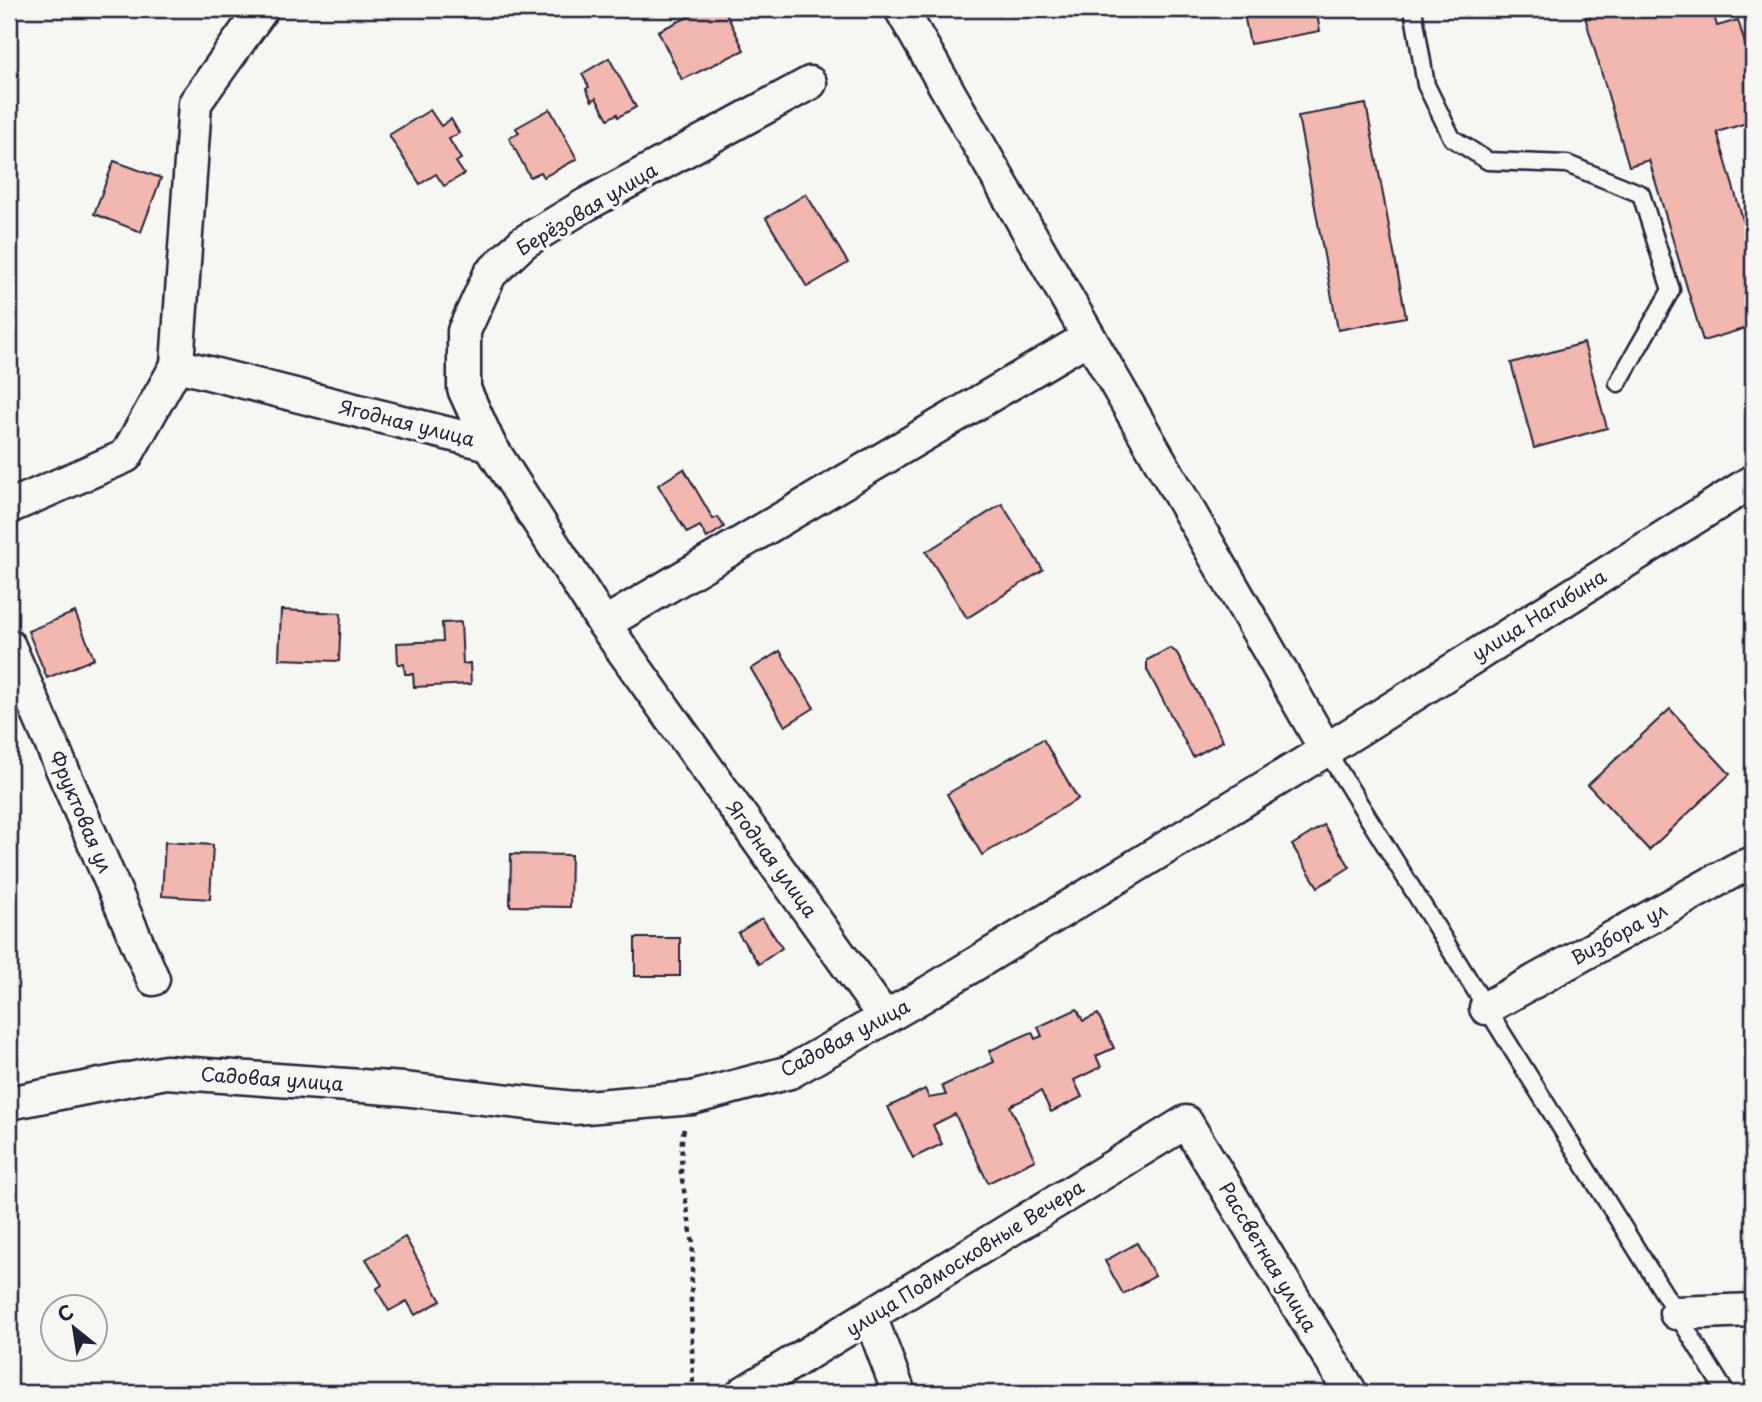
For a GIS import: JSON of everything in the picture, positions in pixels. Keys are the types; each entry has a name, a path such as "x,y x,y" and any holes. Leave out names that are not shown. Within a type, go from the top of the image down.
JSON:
{"street":[{"path":"9,508 126,456 177,365 195,103 262,9"},
{"path":"901,9 1325,750"},
{"name":"Берёзовая улица","path":"489,444 464,389 464,331 489,274 524,242 587,204 810,83"},
{"path":"604,624 1089,337"},
{"name":"Ягодная улица","path":"177,365 489,444 604,624 885,1018"},
{"name":"улица Нагибина","path":"1325,750 1753,481"},
{"name":"Фруктовая ул","path":"9,646 153,979"},
{"name":"Садовая улица","path":"9,1103 166,1072 403,1089 575,1108 692,1098 790,1072 885,1018 1325,750"},
{"name":"Визбора ул","path":"1486,1008 1739,868 1753,863"},
{"name":"улица Подмосковные Вечера","path":"743,1393 1186,1122"},
{"name":"Рассветная улица","path":"1186,1122 1351,1393"},
{"path":"1676,1313 1753,1310"},
{"path":"870,1316 899,1393"}],"lane":[{"path":"1413,9 1426,85 1452,138 1488,162 1567,164 1641,194 1671,290 1618,383"},
{"path":"1325,750 1726,1393"}],"path":[{"path":"692,1098 682,1138 681,1173 692,1244 693,1393"}],"building":[{"path":"705,9 724,9 744,50 682,80 658,31"},
{"path":"1243,9 1316,9 1320,31 1250,44"},
{"path":"1612,9 1712,9 1717,26 1738,20 1753,70 1753,121 1717,132 1753,254 1753,326 1703,341 1649,160 1629,166 1585,17"},
{"path":"609,58 636,107 618,117 617,114 608,119 596,98 592,101 582,74"},
{"path":"1366,104 1406,317 1338,330 1298,116"},
{"path":"550,109 577,159 544,177 541,172 530,177 509,138 519,133 516,128"},
{"path":"430,110 441,126 451,119 459,133 449,139 461,159 456,162 464,174 444,186 436,174 420,184 389,135"},
{"path":"114,161 161,178 141,232 94,214"},
{"path":"806,194 848,263 807,287 766,218"},
{"path":"1584,343 1607,428 1534,448 1511,363"},
{"path":"684,469 713,519 718,517 724,527 707,538 700,526 687,533 658,485"},
{"path":"1002,504 1043,570 967,618 926,552"},
{"path":"281,610 341,613 339,661 279,659"},
{"path":"75,612 94,659 47,678 28,631"},
{"path":"461,622 463,664 470,663 471,684 414,687 413,674 405,674 404,664 398,664 397,643 443,641 442,623"},
{"path":"1170,648 1177,653 1223,741 1193,757 1147,670 1147,660"},
{"path":"780,651 814,708 785,726 751,669"},
{"path":"1670,709 1730,774 1649,850 1588,785"},
{"path":"1043,739 1078,799 982,855 947,794"},
{"path":"1324,825 1350,867 1318,887 1292,845"},
{"path":"165,842 213,845 210,899 162,896"},
{"path":"511,854 571,855 570,907 510,906"},
{"path":"762,918 782,948 759,964 738,933"},
{"path":"635,938 680,938 680,976 635,976"},
{"path":"1077,1009 1083,1021 1098,1014 1114,1048 1096,1056 1101,1067 1074,1080 1082,1097 1051,1112 1041,1091 1010,1106 1035,1160 988,1183 955,1114 933,1125 942,1144 913,1158 888,1107 925,1089 929,1098 946,1095 942,1086 994,1062 989,1051 1032,1032 1035,1039 1042,1036 1038,1027"},
{"path":"405,1237 441,1301 415,1315 407,1301 389,1311 376,1289 382,1285 366,1259"},
{"path":"1137,1243 1155,1276 1123,1294 1105,1261"}]}
